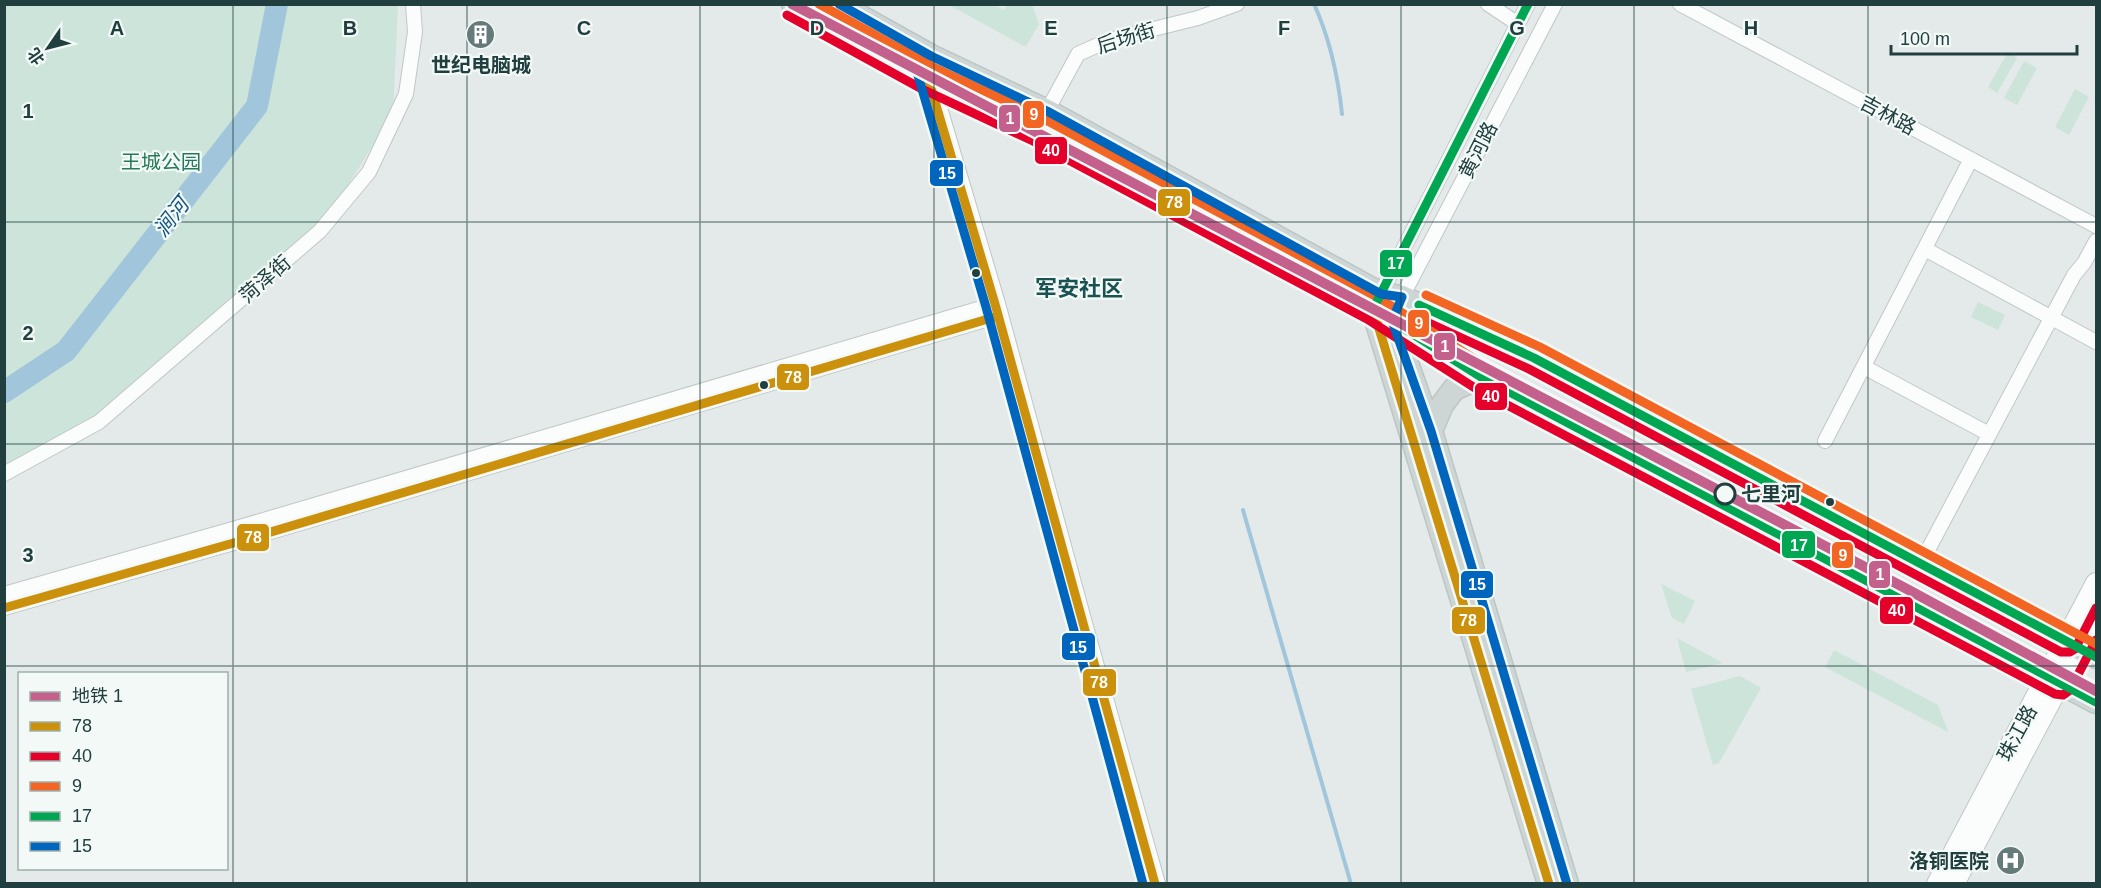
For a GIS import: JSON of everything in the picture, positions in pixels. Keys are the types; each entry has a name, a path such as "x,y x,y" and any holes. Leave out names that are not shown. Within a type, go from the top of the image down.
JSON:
{"main road":[{"path":"793,4 925,68 1038,130 1385,300 1534,358 2080,649"},
{"path":"838,4 925,68 1047,111 1385,300 1431,431 1567,884"},
{"path":"1385,300 1549,884"},
{"path":"1392,321 1481,377 2097,702"},
{"path":"1431,431 1442,405 1454,389 1481,377"}],"street":[{"name":"菏泽街","path":"4,474 99,422 320,231 369,172 406,94 415,33 413,4"},
{"name":"后场街","path":"1047,111 1078,54 1110,40 1198,18 1237,4"},
{"path":"1488,4 1518,24"},
{"name":"黄河路","path":"1385,300 1528,4"},
{"name":"黄河路","path":"1385,300 1554,4"},
{"name":"吉林路","path":"1680,4 2097,226"},
{"path":"925,68 1155,884"},
{"path":"1825,441 1971,159"},
{"path":"1921,563 2074,274 2084,263 2097,241"},
{"path":"1925,249 2097,342"},
{"path":"4,594 992,311"},
{"path":"4,608 249,538 992,311"},
{"path":"992,311 1143,884"},
{"path":"1863,367 1989,434"},
{"name":"珠江路","path":"2080,649 2097,582"},
{"name":"珠江路","path":"1937,884 2055,679 2080,649 2097,615"},
{"name":"珠江路","path":"1954,884 2055,679"}],"green space":[{"name":"王城公园","path":"5,5 398,5 393,113 340,198 289,259 144,381 38,464 5,482"},
{"path":"949,5 994,5 1004,10 1007,5 1032,5 1039,24 1026,47"},
{"path":"2008,52 2017,58 1997,93 1988,87"},
{"path":"2024,61 2037,68 2017,105 2004,98"},
{"path":"2075,89 2089,97 2069,135 2055,127"},
{"path":"1978,302 2005,315 1998,330 1971,317"},
{"path":"1661,584 1695,601 1684,624 1672,618"},
{"path":"1677,638 1723,663 1686,672"},
{"path":"1834,650 1938,705 1948,732 1825,667"},
{"path":"1740,676 1761,688 1719,763 1713,765 1691,689"}],"waterway":[{"name":"涧河","path":"4,392 66,351 257,106 277,4"},
{"path":"1314,4 1325,31 1332,58 1342,114"},
{"path":"1243,510 1351,884"}],"metro line":[{"name":"1","path":"792,4 1905,588 2096,691"}],"transit line":[{"name":"15","path":"794,4 917,72 986,307 1143,884"},
{"name":"9","path":"819,4 933,67 1044,119 1379,298 1487,367 2096,689"},
{"name":"15","path":"839,4 931,56 1047,111 1381,294 1402,297 1392,321 1431,431 1567,884"},
{"name":"17","path":"1528,4 1373,309 1481,377 2096,702"},
{"name":"40","path":"787,15 922,89 1033,141 1367,319 1475,388 2055,694 2063,695 2070,690 2096,640"},
{"name":"78","path":"928,78 1038,130 1373,309 1549,884"},
{"name":"78","path":"928,78 995,304 1155,884"},
{"name":"9","path":"1426,295 1540,347 2096,644"},
{"name":"17","path":"1419,305 1534,358 2096,657"},
{"name":"78","path":"4,608 237,542 998,316"},
{"name":"40","path":"1416,317 1529,369 2061,652 2070,652 2075,649 2096,608"}],"place":[{"name":"世纪电脑城","path":"481,34"},
{"name":"七里河","path":"1725,494"},
{"name":"洛铜医院","path":"2010,861"}],"district":[{"name":"军安社区","path":"1079,288"}]}
